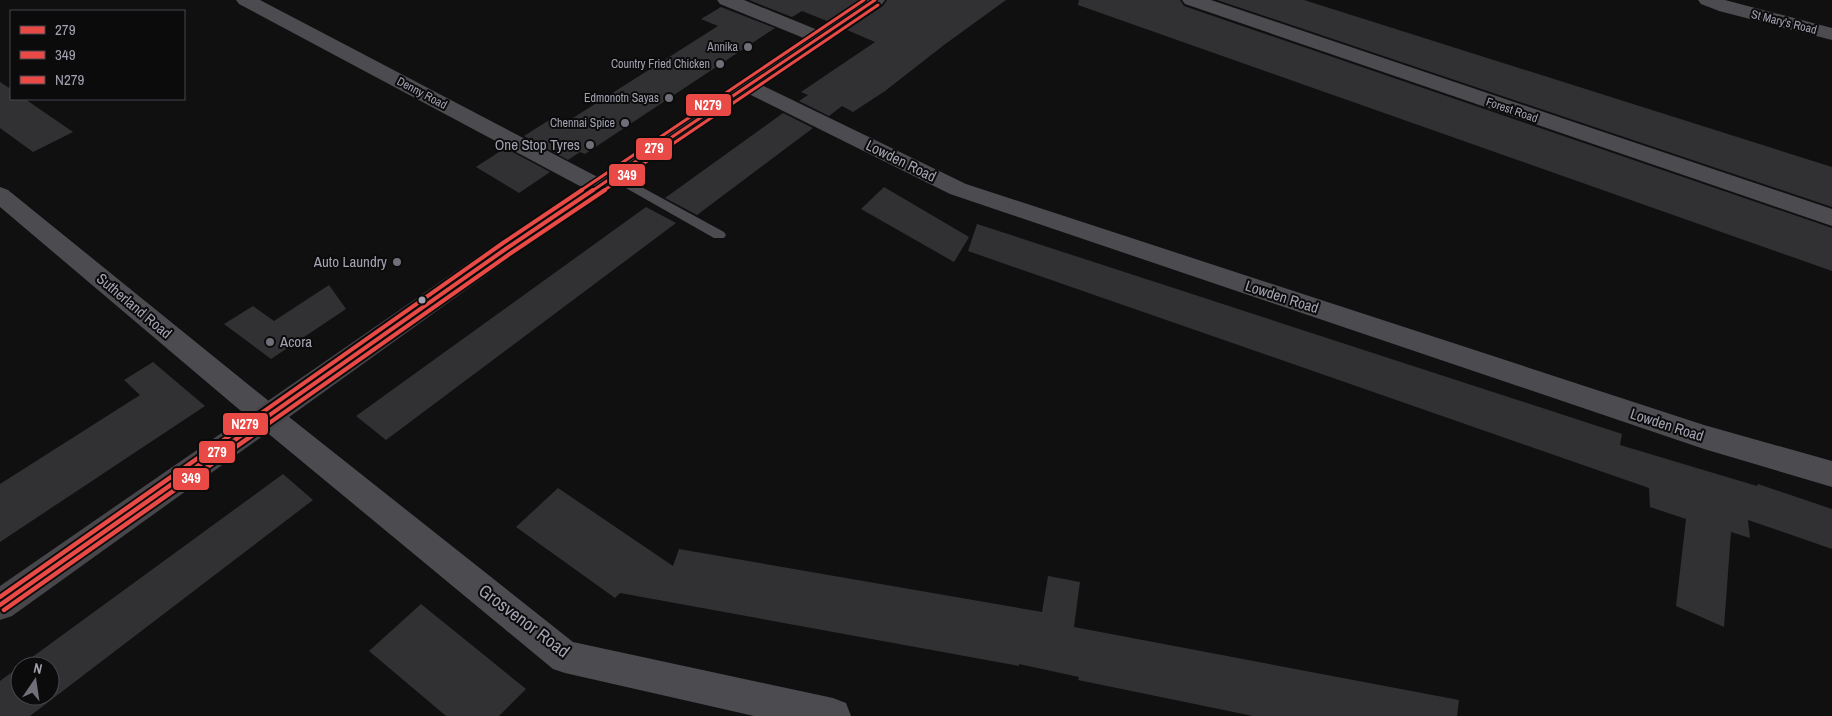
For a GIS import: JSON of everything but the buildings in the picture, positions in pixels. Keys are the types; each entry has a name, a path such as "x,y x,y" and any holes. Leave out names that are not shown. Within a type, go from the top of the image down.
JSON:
{"main road":[{"path":"0,605 506,248 875,0"}],"street":[{"name":"Denny Road","path":"246,0 606,182"},
{"path":"727,0 818,37"},
{"name":"Forest Road","path":"1192,0 1832,218"},
{"name":"St Mary's Road","path":"1708,0 1726,7 1832,34"},
{"name":"Lowden Road","path":"746,85 958,189 1704,438 1832,474"},
{"name":"Sutherland Road","path":"0,195 268,417"},
{"name":"Grosvenor Road","path":"268,417 565,657 833,716"}],"lane":[{"path":"606,182 719,235"}],"transit line":[{"name":"N279","path":"0,597 503,243 864,0"},
{"name":"279","path":"0,605 507,248 875,0"},
{"name":"349","path":"4,610 511,253 878,5"}],"place":[{"name":"Annika","path":"748,47"},
{"name":"Country Fried Chicken","path":"720,64"},
{"name":"Edmonotn Sayas","path":"669,98"},
{"name":"Chennai Spice","path":"625,123"},
{"name":"One Stop Tyres","path":"590,145"},
{"name":"Auto Laundry","path":"397,262"},
{"name":"Acora","path":"270,342"}]}
